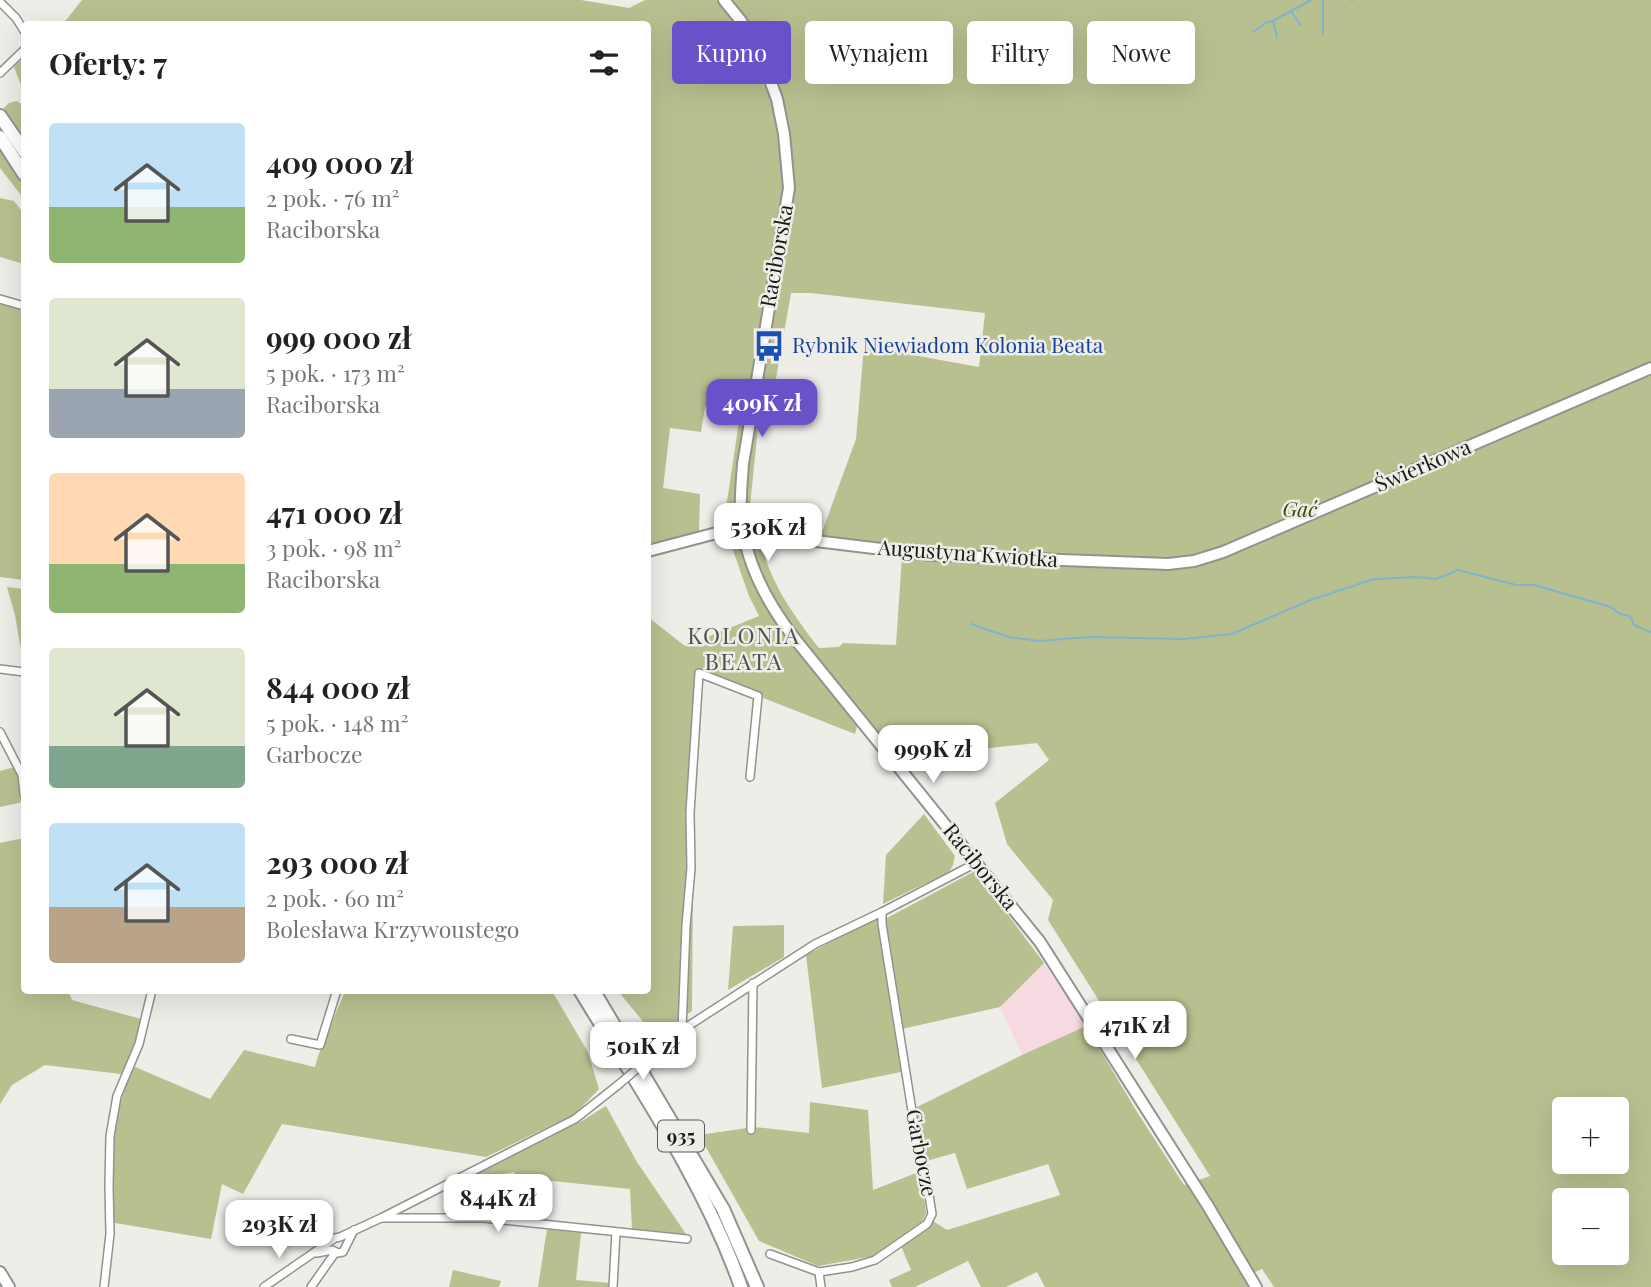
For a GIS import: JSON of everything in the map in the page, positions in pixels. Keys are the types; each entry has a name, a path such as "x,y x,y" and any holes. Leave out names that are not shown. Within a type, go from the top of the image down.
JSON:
{"main road":[{"name":"Raciborska","path":"724,0 741,21 754,44 777,99 784,134 789,188 744,451 741,496 743,531 756,575 781,622 1040,942 1256,1287"},
{"path":"0,116 21,147"},
{"path":"0,137 21,169"},
{"name":"Świerkowa","path":"1194,561 1223,552 1651,368"},
{"name":"Augustyna Kwiotka","path":"651,550 737,529 750,533 931,555 1168,564 1194,561"},
{"name":"935","path":"582,994 687,1168 713,1220 741,1287"},
{"name":"935","path":"595,994 723,1209 757,1287"},
{"path":"0,1272 9,1287"}],"street":[{"path":"0,2 21,26"},
{"path":"0,73 21,53"},
{"path":"0,299 21,305"},
{"path":"0,669 21,672"},
{"path":"682,1030 685,926 691,868 690,813 699,673 758,696 750,777"},
{"path":"0,732 21,773"},
{"path":"311,1287 333,1248 335,1238 381,1218 575,1119 618,1086 682,1030 753,983 815,944 976,863"},
{"name":"Garbocze","path":"771,1254 819,1272 852,1267 875,1260 927,1224 932,1214 917,1142 882,912"},
{"path":"751,1130 753,983"},
{"path":"104,1287 110,1234 110,1136 117,1096 139,1045 151,994"},
{"path":"290,1039 320,1045 336,994"},
{"path":"381,1218 484,1218 687,1239"},
{"path":"264,1287 310,1256 333,1248 343,1252 354,1230"},
{"path":"613,1287 616,1232"},
{"path":"340,1237 346,1245"},
{"path":"819,1272 821,1287"}],"shaded area":[{"path":"1044,963 1086,1026 1022,1055 1000,1007"}],"green space":[{"name":"Gać","path":"82,0 581,0 629,8 645,0 1651,0 1651,1287 1274,1287 1262,1269 1244,1277 1249,1287 1045,1287 1037,1272 1006,1287 981,1287 968,1261 915,1287 892,1287 889,1280 911,1270 901,1246 933,1221 947,1230 1060,1195 1048,1164 967,1189 955,1153 926,1161 915,1108 1086,1026 1184,1185 1210,1176 1048,920 1053,900 1007,844 995,803 1049,760 1037,743 961,751 905,750 891,746 861,711 855,734 698,670 686,822 687,868 693,878 692,1011 655,1036 620,994 651,994 651,619 685,646 759,616 728,536 651,556 651,21 65,21","holes":["791,293 985,313 979,367 864,346 856,439 822,532 748,525 762,389 774,390","705,407 740,415 723,528 699,532 700,494 663,488 670,428 701,432","760,540 902,556 896,645 843,643 839,647 819,648 784,597 770,571"]},
{"path":"21,60 21,85 14,67"},
{"path":"17,101 21,104 21,135 3,109 9,103"},
{"path":"0,150 21,180 21,195 0,168"},
{"path":"0,198 14,201 21,210 21,263 0,257"},
{"path":"0,301 21,306 21,580 0,577"},
{"path":"7,587 21,589 21,650"},
{"path":"15,767 19,774 21,802 0,807 0,771"},
{"path":"924,814 955,856 953,865 949,872 883,904 886,855"},
{"path":"21,839 21,994 69,994 72,1000 141,1019 133,1048 121,1074 45,1065 12,1085 0,1104 0,843"},
{"path":"975,871 1044,963 1000,1007 902,1029 887,918"},
{"path":"878,917 901,1072 822,1088 806,955"},
{"path":"784,925 784,957 728,990 733,926"},
{"path":"344,994 554,994 588,1052 599,1089 575,1114 486,1157 282,1124 243,1194 222,1184 211,1239 115,1223 111,1176 113,1135 133,1066 210,1099 244,1050 315,1067"},
{"path":"810,1102 868,1110 873,1190 921,1171 926,1213 922,1222 874,1256 818,1266 759,1241 699,1135 754,1127 809,1133"},
{"path":"606,1106 637,1162 686,1234 632,1229 630,1189 513,1177 515,1172 465,1180 580,1122"},
{"path":"547,1229 581,1233 576,1280 611,1283 611,1287 538,1287"},
{"path":"453,1270 501,1281 499,1287 449,1287"}],"waterway":[{"path":"1253,32 1311,0"},
{"path":"1323,0 1323,34"},
{"path":"1291,12 1301,25"},
{"path":"1273,21 1277,37"},
{"path":"971,624 1009,637 1040,641 1088,637 1185,639 1232,634 1308,601 1374,579 1436,579 1458,570 1516,585 1534,585 1611,607 1620,614 1630,616 1634,625 1651,632"}],"place":[{"name":"Rybnik Niewiadom Kolonia Beata","path":"769,346"}],"district":[{"name":"KOLONIA BEATA","path":"744,649"}]}
